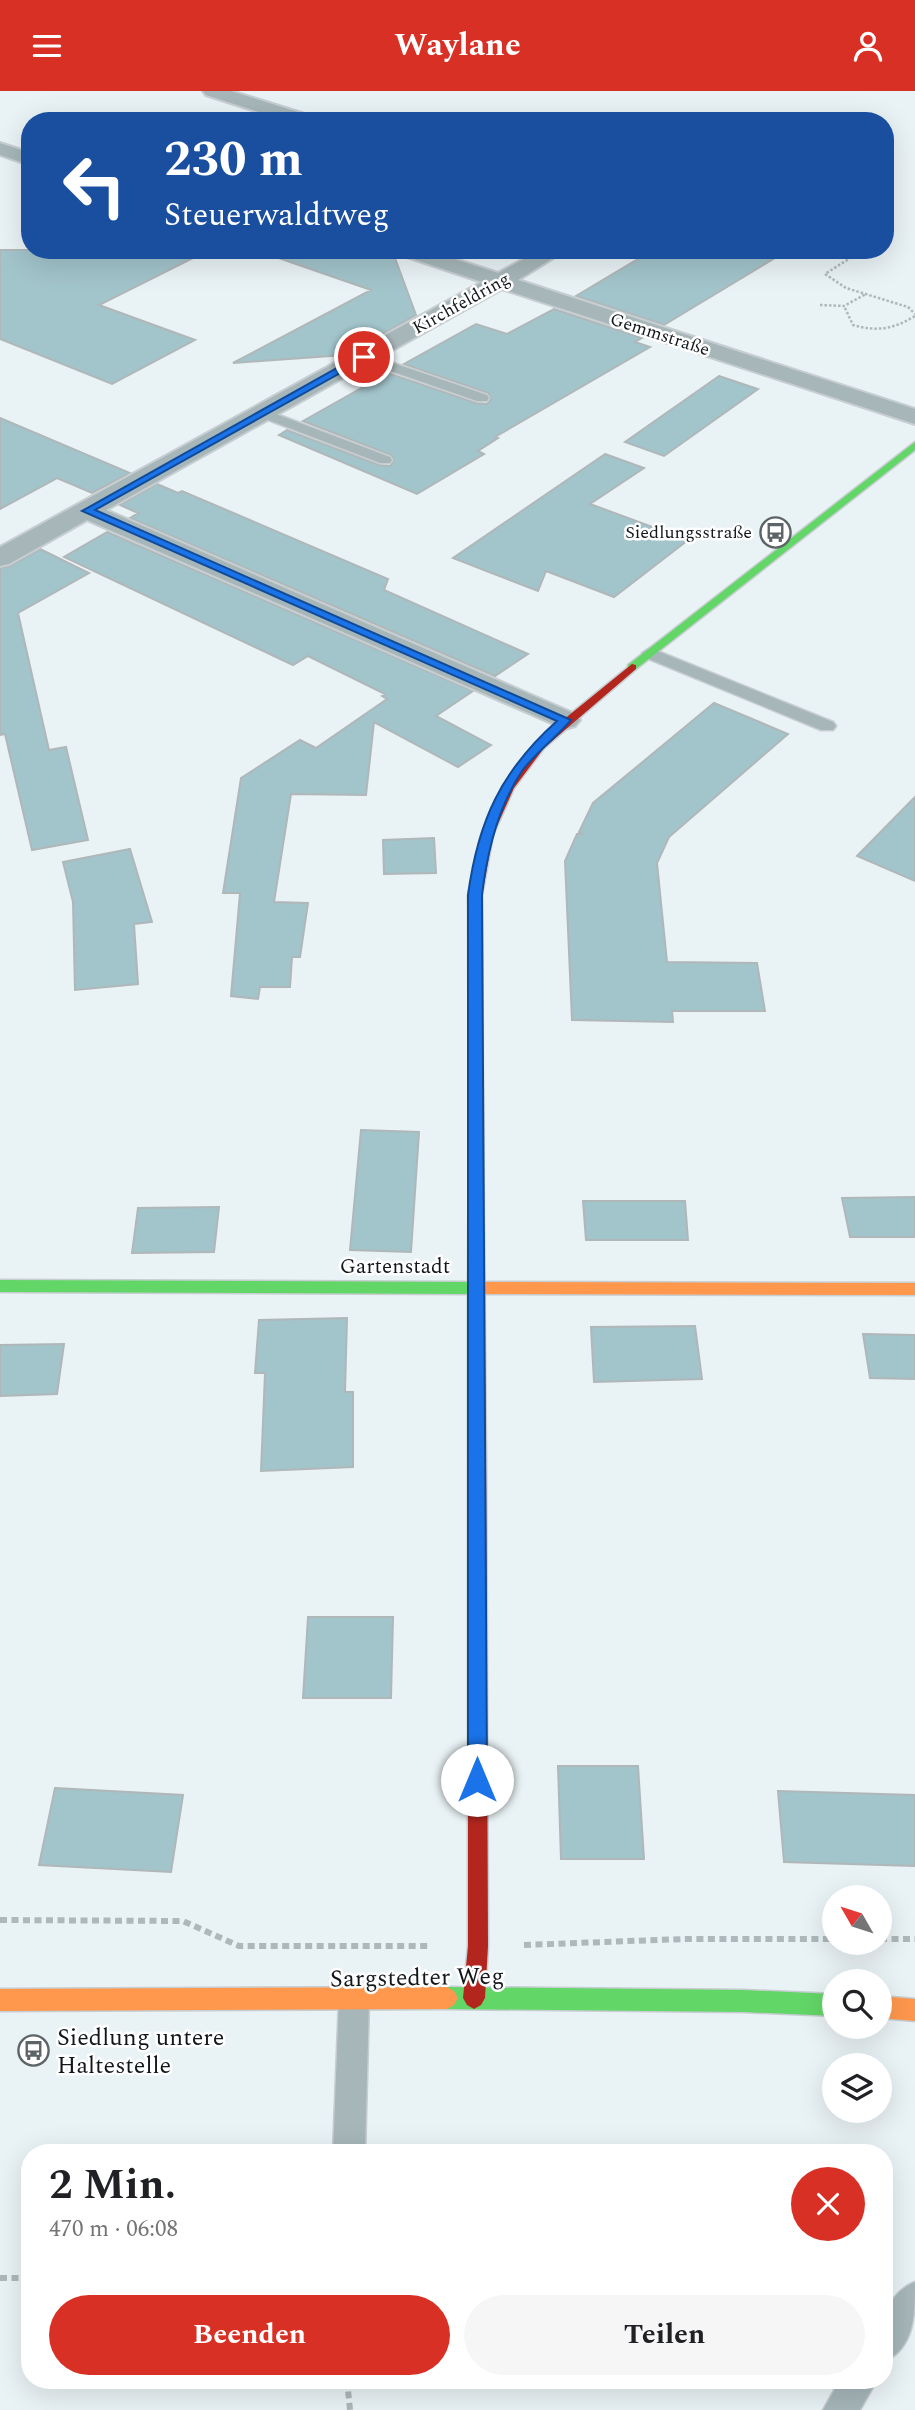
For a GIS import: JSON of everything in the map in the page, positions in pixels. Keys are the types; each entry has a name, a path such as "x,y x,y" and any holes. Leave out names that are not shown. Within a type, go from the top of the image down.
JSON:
{"street":[{"path":"212,91 278,112"},
{"path":"0,149 21,156"},
{"name":"Gemmstraße","path":"432,259 915,417"},
{"name":"Kirchfeldring","path":"0,558 540,259"},
{"path":"474,1999 478,1947 475,895 479,862 501,797 517,769 541,742 565,720 915,445"},
{"path":"87,511 565,720"},
{"name":"Gartenstadt","path":"0,1286 915,1289"},
{"name":"Sargstedter Weg","path":"0,2000 474,1999 744,2001 822,2004"},
{"path":"892,2008 915,2010"}],"lane":[{"path":"364,357 482,398"},
{"path":"263,413 385,460"},
{"path":"650,653 827,726"},
{"path":"349,2144 354,2001"},
{"path":"893,2332 915,2299"},
{"path":"840,2410 854,2389"}],"path":[{"path":"845,308 853,325 869,330 895,328 915,315 908,307 846,288 825,274 849,259"},
{"path":"820,305 845,308 866,294"},
{"path":"0,1920 183,1921 239,1946 478,1947 684,1940 822,1939"},
{"path":"892,1939 915,1939"},
{"path":"0,2278 21,2278"},
{"path":"348,2389 350,2410"}],"building":[{"path":"0,250 21,250 21,259 191,259 99,305 195,340 112,384 0,339"},
{"path":"282,259 395,259 416,315 345,355 233,363 371,290"},
{"path":"638,259 773,259 664,325 576,296"},
{"path":"554,309 642,338 635,342 650,347 495,437 498,438 478,451 484,454 417,494 279,435 287,430 379,465 390,466 394,461 391,455 303,421 388,373 476,403 487,404 491,399 488,393 404,364 476,324 507,334"},
{"path":"719,376 758,389 664,456 625,442"},
{"path":"0,418 130,473 92,493 57,478 0,509"},
{"path":"605,454 644,468 590,504 688,540 614,597 546,571 538,591 453,558"},
{"path":"157,484 178,493 182,491 388,579 384,590 528,654 495,676 130,518 138,513 120,505"},
{"path":"107,532 473,691 436,716 491,745 458,767 374,722 366,795 291,794 274,902 308,903 300,957 292,957 290,987 260,987 258,999 231,996 240,893 223,893 241,778 300,740 316,748 387,699 382,696 385,694 308,656 293,665 64,557"},
{"path":"40,549 89,573 18,613 49,750 66,747 88,840 32,850 5,734 0,735 0,568 10,566"},
{"path":"714,703 788,734 669,837 657,863 667,962 757,963 765,1011 672,1011 673,1022 572,1020 565,861 577,834 583,834 579,832 593,803"},
{"path":"915,797 915,881 857,856"},
{"path":"434,838 436,873 384,874 383,840"},
{"path":"130,849 152,922 134,924 138,984 75,990 73,902 63,862"},
{"path":"361,1130 419,1132 411,1252 350,1250"},
{"path":"915,1197 915,1237 850,1237 842,1198"},
{"path":"583,1201 685,1201 688,1240 586,1240"},
{"path":"219,1207 214,1252 132,1253 138,1208"},
{"path":"347,1318 345,1392 353,1392 353,1467 261,1471 265,1373 255,1373 259,1320"},
{"path":"695,1326 702,1379 594,1382 591,1327"},
{"path":"863,1334 915,1335 915,1379 870,1378"},
{"path":"64,1344 57,1394 0,1396 0,1345"},
{"path":"308,1617 393,1617 391,1698 303,1698"},
{"path":"558,1766 638,1766 644,1859 561,1859"},
{"path":"55,1788 183,1795 171,1872 39,1865"},
{"path":"778,1791 915,1795 915,1866 784,1862"}],"traffic: fast":[{"path":"632,667 915,445"},
{"path":"476,1123 477,1460"},
{"path":"0,1286 478,1288"},
{"path":"447,1998 822,2004"}],"traffic: slow":[{"path":"478,1288 915,1289"},
{"path":"0,2000 447,1998"},
{"path":"892,2008 915,2010"}],"traffic: jam":[{"path":"476,1123 475,895 487,835 508,787 540,745 632,667"},
{"path":"474,1998 478,1946 477,1460"}],"place":[{"name":"Siedlungsstraße","path":"775,532"},
{"name":"Siedlung untere Haltestelle","path":"34,2051"}],"route":[{"path":"364,357 87,511 565,720 517,769 501,797 479,862 475,895 477,1780"}]}
